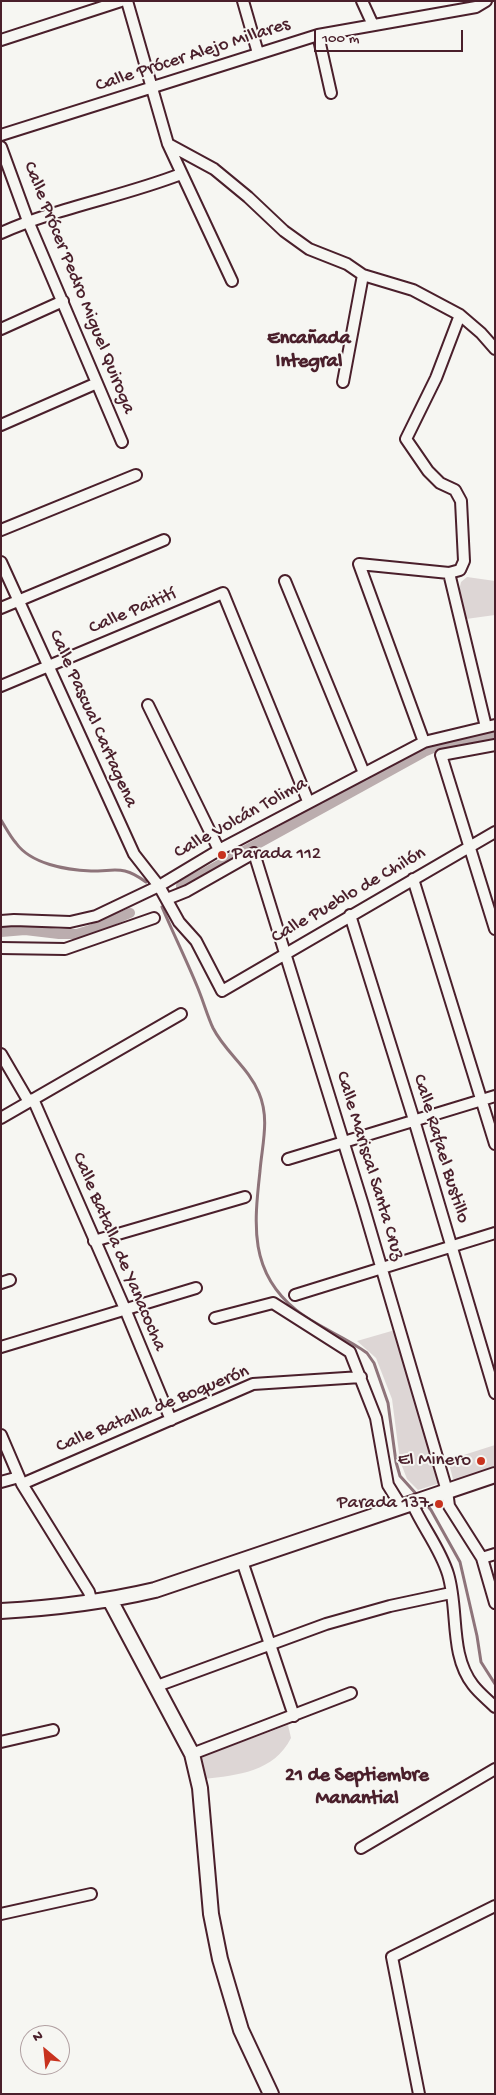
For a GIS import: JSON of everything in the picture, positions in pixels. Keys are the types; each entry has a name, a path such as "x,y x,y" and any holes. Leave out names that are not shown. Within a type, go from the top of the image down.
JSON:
{"main road":[{"path":"1,1610 50,1608 110,1600 155,1590 495,1475"},
{"path":"110,1600 192,1754 200,1788 211,1914 220,1959 242,2030 271,2094"}],"street":[{"path":"1,40 121,1"},
{"path":"127,1 168,144 232,281"},
{"path":"243,1 258,53"},
{"path":"362,1 373,25"},
{"name":"Calle Prócer Alejo Millares","path":"1,135 151,89 258,53 318,36 486,1"},
{"path":"318,36 331,93"},
{"path":"168,144 214,169 248,197 284,231 309,249 347,264 363,275 413,290 460,315 481,333 495,349"},
{"name":"Calle Prócer Pedro Miguel Quiroga","path":"1,147 28,221 122,442"},
{"path":"1,233 28,221 152,186 181,174"},
{"path":"343,382 363,275"},
{"path":"1,329 62,302"},
{"path":"424,742 359,564 449,573 460,570 464,561 461,501 455,490 440,483 428,472 406,439 436,378 460,315"},
{"path":"1,425 97,383"},
{"path":"1,530 136,475"},
{"path":"1,608 164,540"},
{"name":"Calle Pascual Cartagena","path":"1,562 134,854 160,886 179,922 196,941 222,991"},
{"path":"449,573 490,726"},
{"path":"285,581 364,773"},
{"name":"Calle Paitití","path":"1,686 223,593 308,801"},
{"path":"148,705 219,850"},
{"name":"Calle Volcán Tolima","path":"1,921 70,922 82,920 160,886 219,850 308,801 424,742 490,726"},
{"path":"495,745 441,755 495,929"},
{"name":"Calle Pueblo de Chilón","path":"222,991 495,832"},
{"name":"Calle Mariscal Santa Cruz","path":"167,899 187,892 254,853 382,1268 447,1490 449,1506 482,1558 495,1603"},
{"path":"412,879 495,1144"},
{"name":"Calle Rafael Bustillo","path":"350,915 414,1120 495,1393"},
{"path":"1,948 64,949 154,918"},
{"path":"1,1118 181,1014"},
{"name":"Calle Batalla de Yanacocha","path":"1,1054 31,1100 125,1309 171,1420"},
{"path":"288,1160 495,1096"},
{"path":"94,1241 245,1197"},
{"path":"295,1295 495,1233"},
{"path":"1,1347 196,1288"},
{"path":"215,1318 273,1303 350,1352 376,1418 388,1485 415,1502 442,1556 449,1576 459,1654 464,1669 473,1685 495,1707"},
{"name":"Calle Batalla de Boquerón","path":"1,1482 20,1480 171,1420 253,1384 361,1377"},
{"path":"1,1435 20,1480 89,1592 92,1602"},
{"path":"482,1558 495,1554"},
{"path":"242,1561 294,1716"},
{"path":"157,1686 344,1619 390,1606 451,1593"},
{"path":"192,1754 351,1693"},
{"path":"1,1742 53,1730"},
{"path":"361,1848 495,1769"},
{"path":"1,1914 90,1894"},
{"path":"419,2094 392,1957 495,1906"}],"shaded area":[{"path":"467,577 495,581 495,615 466,619 459,591 461,582"},
{"path":"395,1330 438,1479 437,1484 418,1490 407,1479 400,1461 392,1399 376,1358 357,1341"},
{"path":"495,1445 495,1467 453,1479 448,1460"},
{"path":"288,1725 291,1738 284,1749 265,1765 230,1776 204,1779 201,1757"}],"waterway":[{"path":"181,886 424,752 445,743 495,734"},
{"path":"1,820 12,838 23,850 40,861 71,869 91,871 120,870 131,873 146,882"},
{"path":"162,907 193,976 213,1028 255,1084 262,1103 265,1122 256,1210 256,1229 262,1264 270,1280 281,1295 296,1310 367,1353 374,1363 388,1403 396,1462 400,1476 419,1497"},
{"path":"1,932 25,930 77,934 130,913"},
{"path":"425,1503 431,1510 460,1562 481,1662 495,1684"}],"place":[{"name":"Parada 112","path":"222,855"},
{"name":"El Minero","path":"481,1461"},
{"name":"Parada 137","path":"439,1504"}],"district":[{"name":"Encañada Integral","path":"309,352"},
{"name":"21 de Septiembre Manantial","path":"357,1788"}]}
